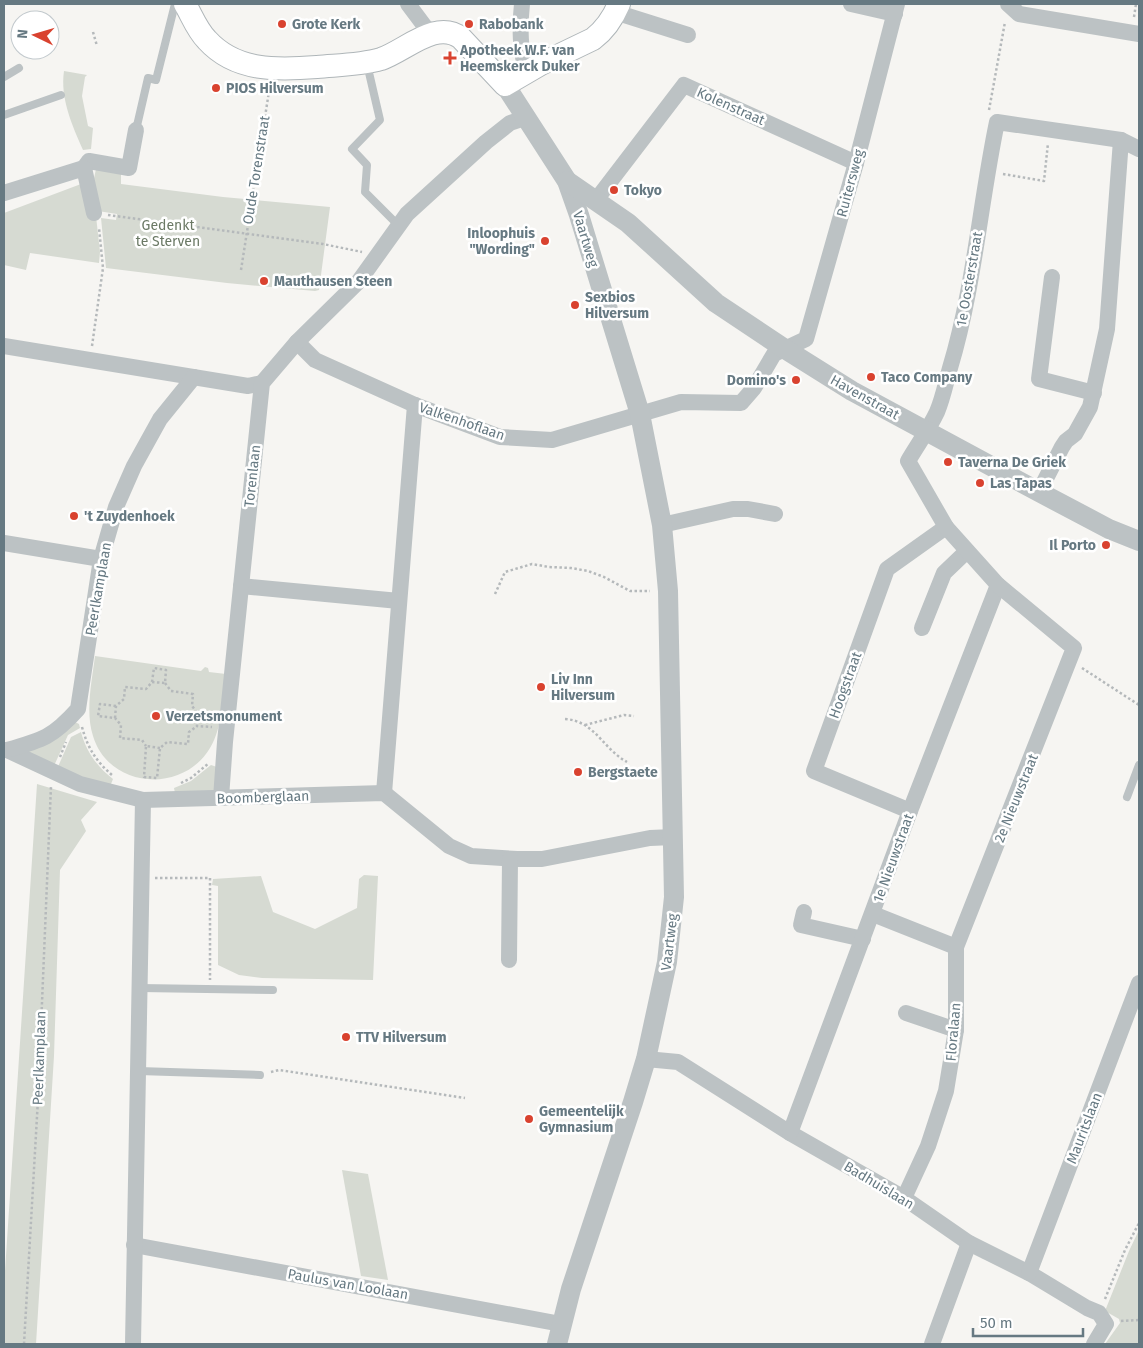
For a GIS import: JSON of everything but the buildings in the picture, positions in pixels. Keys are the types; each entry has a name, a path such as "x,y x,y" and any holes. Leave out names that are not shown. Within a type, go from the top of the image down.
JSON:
{"main road":[{"path":"186,4 205,38 215,48 247,65 263,68 295,68 367,62 383,58 438,32 448,32 461,38 505,85 593,39 600,34 617,8"}],"street":[{"path":"408,4 426,28 438,32"},
{"path":"522,4 524,65 528,72"},
{"path":"851,4 896,9"},
{"path":"1008,4 1020,14 1139,34"},
{"path":"617,8 688,35"},
{"name":"Ruitersweg","path":"781,351 806,339 856,163 896,9"},
{"name":"Vaartweg","path":"505,85 568,181 640,414 662,525 668,591 674,897 670,944 663,986 642,1059 633,1102 571,1289 556,1344"},
{"name":"Kolenstraat","path":"598,197 684,85 856,163"},
{"path":"4,346 248,386 262,383 297,342 359,281 407,214 486,142 510,123 525,118"},
{"path":"997,122 1121,140 1139,149"},
{"name":"1e Oosterstraat","path":"946,527 915,481 908,460 928,431 938,410 955,353 965,310 997,122"},
{"path":"4,193 84,168 89,161 129,168 136,130"},
{"path":"1039,492 1062,447 1075,434 1090,407 1094,393 1107,328 1121,140"},
{"path":"84,168 100,217"},
{"name":"Havenstraat","path":"568,181 598,197 615,215 653,245 716,303 781,351 1039,492 1109,529 1139,541"},
{"path":"582,225 615,215"},
{"path":"1052,277 1039,379 1094,393"},
{"name":"Valkenhoflaan","path":"297,342 315,360 415,405 500,437 552,440 681,402 741,403 754,388 774,354 781,351"},
{"name":"Peerlkamplaan","path":"5,750 43,740 64,725 78,709 102,559 116,507 134,466 160,419 194,377"},
{"name":"Torenlaan","path":"221,798 225,742 262,383"},
{"path":"415,405 384,792 449,846 471,856 542,859 650,838 673,837"},
{"path":"662,525 733,509 748,509 775,514"},
{"path":"946,527 998,585 1072,654"},
{"name":"Hoogstraat","path":"910,811 814,772 887,569 946,527"},
{"path":"4,543 102,559"},
{"path":"922,628 944,573 967,551"},
{"name":"1e Nieuwstraat","path":"790,1133 910,811 998,585"},
{"path":"241,586 399,601"},
{"name":"2e Nieuwstraat","path":"956,947 1072,654"},
{"name":"Boomberglaan","path":"5,750 80,784 143,800 384,792"},
{"path":"133,1344 143,800"},
{"path":"509,960 510,859"},
{"path":"804,912 801,925 863,939"},
{"path":"873,914 956,947"},
{"name":"Floralaan","path":"904,1198 928,1146 946,1091 956,1030 956,947"},
{"name":"Mauritslaan","path":"1029,1273 1139,983"},
{"path":"906,1013 956,1030"},
{"name":"Badhuislaan","path":"642,1059 678,1062 790,1133 904,1198 970,1243 1029,1273 1108,1319"},
{"path":"932,1344 970,1243"},
{"name":"Paulus van Loolaan","path":"134,1245 561,1324"},
{"path":"1094,1344 1108,1319"}],"lane":[{"path":"136,130 148,78 156,80 175,4"},
{"path":"552,59 559,48 590,32 596,25"},
{"path":"367,62 380,120 352,149 367,165 364,192 399,226"},
{"path":"4,77 19,68"},
{"path":"4,115 61,95"},
{"path":"1127,798 1139,765"},
{"path":"140,988 273,990"},
{"path":"139,1071 260,1075"}],"path":[{"path":"997,122 988,116 1008,4"},
{"path":"93,32 97,46"},
{"name":"Oude Torenstraat","path":"241,270 271,76"},
{"path":"987,172 1044,181 1050,129"},
{"path":"89,360 102,284 103,256 100,217 323,244 378,254"},
{"path":"495,594 505,572 532,564 588,571 630,591 668,591"},
{"path":"1072,654 1139,705"},
{"path":"198,714 214,716 212,727 198,726 189,732 188,744 167,742 160,748 157,778 144,777 146,746 142,740 120,738 121,725 115,718 98,716 100,704 116,706 124,700 125,687 146,689 152,682 154,668 166,670 165,683 170,691 193,694 192,706 198,714 198,726"},
{"path":"152,682 165,683"},
{"path":"115,718 116,706"},
{"path":"585,725 624,715 634,716"},
{"path":"565,719 572,719 596,732 603,743 618,757 628,762"},
{"path":"75,732 83,729 90,748 99,764 114,776"},
{"name":"Peerlkamplaan","path":"24,1344 38,1089 51,789 53,772 68,738"},
{"path":"177,784 191,778 202,769 225,742"},
{"path":"146,746 160,748"},
{"path":"147,783 150,778"},
{"path":"142,878 210,878 210,989"},
{"path":"260,1075 279,1070 465,1098"},
{"path":"539,1108 595,1114"},
{"path":"1139,1223 1125,1250 1108,1319 1139,1320"}],"green space":[{"path":"64,71 87,75 82,96 88,126 93,128 91,149 83,150 71,121 65,101"},
{"name":"Gedenkt te Sterven","path":"96,169 121,174 121,184 223,197 330,207 319,290 227,283 106,268 101,218 116,220 117,214 98,211 93,183"},
{"path":"81,184 96,216 100,252 99,263 30,253 26,270 4,265 4,213"},
{"path":"95,656 201,671 205,667 208,668 209,672 226,674 217,731 210,748 198,763 183,773 165,778 147,779 130,775 114,767 102,754 93,736 91,726 90,696"},
{"path":"75,722 79,724 80,728 68,735 53,768 24,751"},
{"path":"81,732 93,758 113,779 109,789 57,769 71,737"},
{"path":"211,765 217,767 217,792 175,793 174,788 191,781"},
{"path":"37,784 97,802 81,820 86,831 60,870 54,1056 36,1344 4,1344 4,1286"},
{"path":"364,875 378,876 373,980 262,978 239,975 218,965 218,886 212,885 213,879 261,876 273,912 315,929 357,908 359,879"},
{"path":"342,1170 368,1174 388,1280 361,1276"},
{"path":"1139,1230 1139,1344 1105,1344 1120,1323 1119,1319 1105,1311"}],"place":[{"name":"Grote Kerk","path":"282,24"},
{"name":"Rabobank","path":"469,24"},
{"name":"Apotheek W.F. van Heemskerck Duker","path":"450,58"},
{"name":"PIOS Hilversum","path":"216,88"},
{"name":"Tokyo","path":"614,190"},
{"name":"Inloophuis \"Wording\"","path":"545,241"},
{"name":"Mauthausen Steen","path":"264,281"},
{"name":"Sexbios Hilversum","path":"575,305"},
{"name":"Taco Company","path":"871,377"},
{"name":"Domino's","path":"796,380"},
{"name":"Taverna De Griek","path":"948,462"},
{"name":"Las Tapas","path":"980,483"},
{"name":"'t Zuydenhoek","path":"74,516"},
{"name":"Il Porto","path":"1106,545"},
{"name":"Liv Inn Hilversum","path":"541,687"},
{"name":"Verzetsmonument","path":"156,716"},
{"name":"Bergstaete","path":"578,772"},
{"name":"TTV Hilversum","path":"346,1037"},
{"name":"Gemeentelijk Gymnasium","path":"529,1119"}]}
